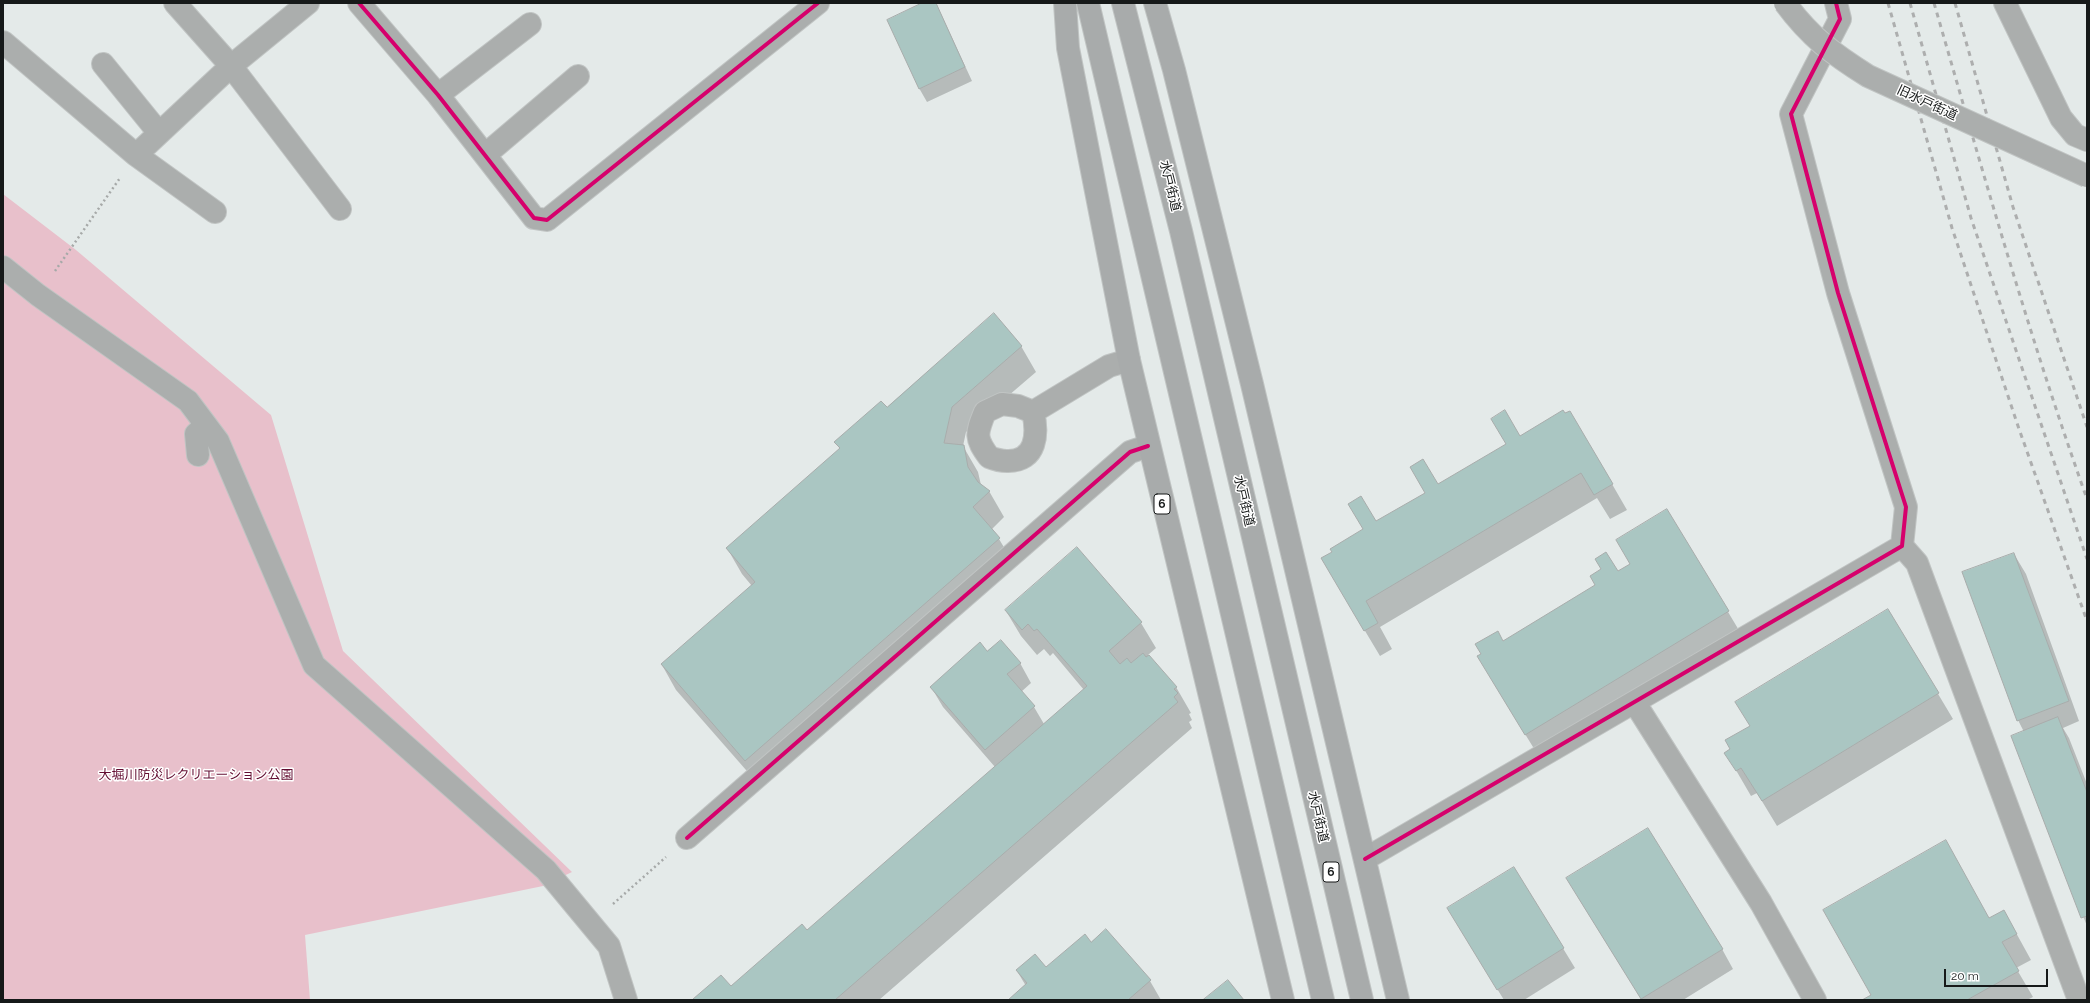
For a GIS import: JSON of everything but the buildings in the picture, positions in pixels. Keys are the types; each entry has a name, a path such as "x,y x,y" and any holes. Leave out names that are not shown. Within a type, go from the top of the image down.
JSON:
{"highway":[{"name":"6","path":"1065,3 1068,48 1129,360 1148,446 1284,1000"},
{"path":"1088,3 1264,755 1323,1000"},
{"name":"水戸街道","path":"1123,3 1181,231 1300,743 1362,1000"},
{"path":"1154,3 1174,70 1246,361 1398,1000"}],"street":[{"path":"175,3 231,66 340,209"},
{"path":"136,155 231,66 308,3"},
{"path":"359,3 438,95 534,218 547,220 818,3"},
{"name":"旧水戸街道","path":"1786,3 1803,27 1835,56 1868,76 2087,176"},
{"path":"1836,3 1840,19 1790,114 1838,293 1906,507 1902,546 1917,562 2079,1000"},
{"path":"2005,3 2061,118 2075,135 2087,140"},
{"path":"438,95 530,24"},
{"path":"3,42 136,155 216,212"},
{"path":"103,64 159,133"},
{"path":"485,155 578,76"},
{"path":"3,267 38,295 188,401 218,441 314,665 546,870 609,946 626,1000"},
{"path":"1033,412 1109,366 1129,360"},
{"path":"198,455 196,434 206,425"},
{"path":"687,838 1130,452 1148,446"},
{"path":"1365,859 1902,546"},
{"path":"1635,703 1761,903 1815,1000"}],"path":[{"path":"38,295 136,155"},
{"path":"590,924 687,838"}],"green space":[{"name":"大堀川防災レクリエーション公園","path":"3,194 76,250 271,415 343,651 572,872 543,886 305,935 310,1000 3,1000"}],"railway":[{"path":"1888,3 1952,228 2018,426 2087,621"},
{"path":"1910,3 1971,218 2087,559"},
{"path":"1934,3 1988,190 2045,376 2087,499"},
{"path":"1955,3 2013,207 2087,427"}],"cycle path":[{"path":"359,3 438,95 534,218 547,220 818,3"},
{"path":"1365,859 1902,546 1906,507 1838,293 1791,114 1840,19 1836,3"},
{"path":"687,838 1130,452 1148,446"}]}
